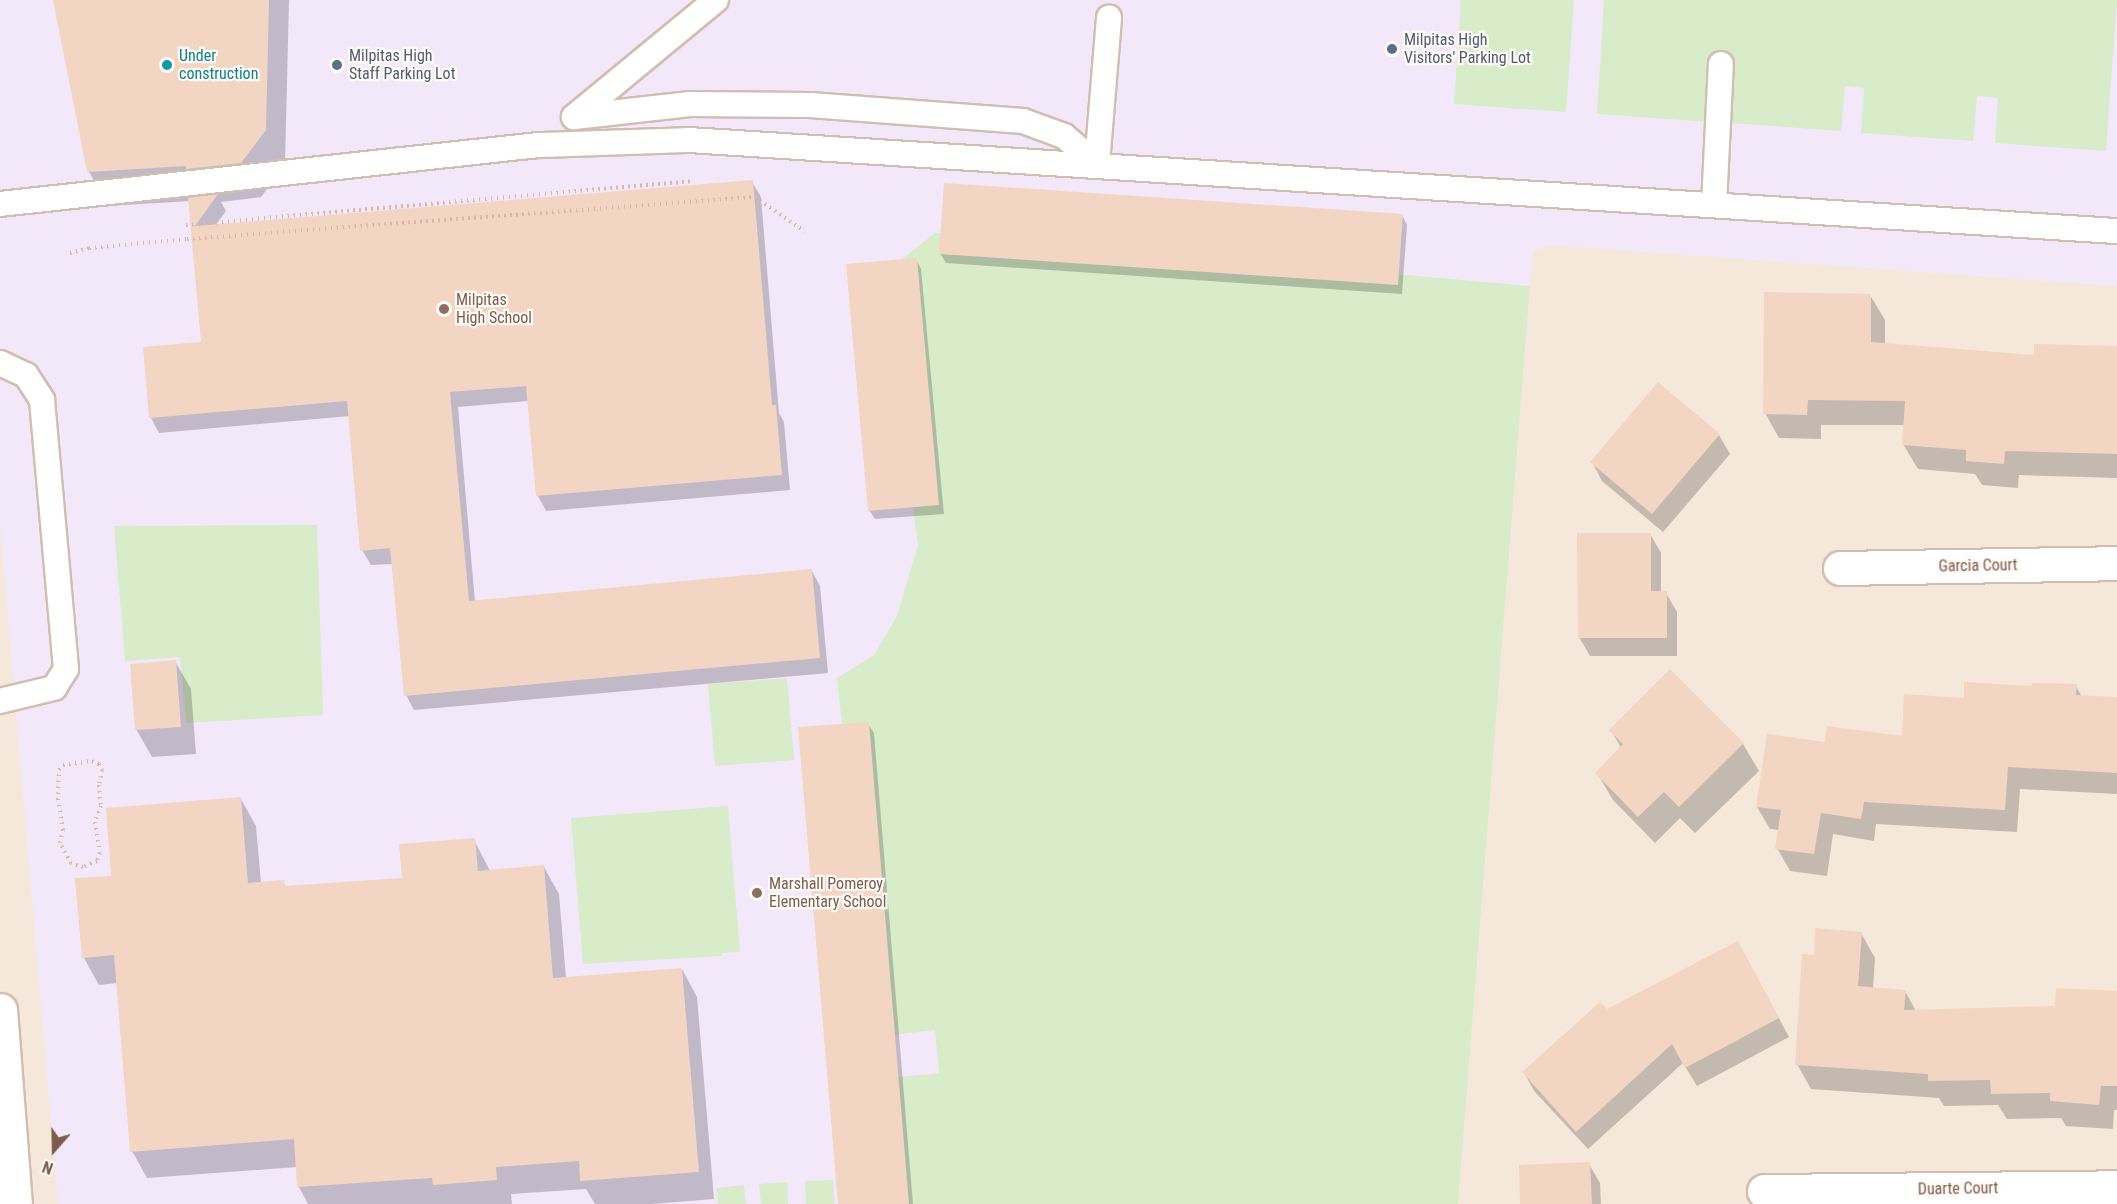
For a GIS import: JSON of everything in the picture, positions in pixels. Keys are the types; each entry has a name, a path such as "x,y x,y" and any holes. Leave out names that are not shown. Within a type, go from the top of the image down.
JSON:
{"street":[{"name":"Garcia Court","path":"1840,568 2117,563"},
{"path":"0,1010 2,1062 15,1204"},
{"name":"Duarte Court","path":"1764,1191 2117,1187"}],"lane":[{"path":"539,145 716,0"},
{"path":"1097,164 1109,17"},
{"path":"1714,206 1720,64"},
{"path":"574,117 690,104 810,105 1023,121 1064,136 1097,164"},
{"path":"0,204 539,145 689,140 1097,164 1341,183 2117,231"},
{"path":"0,363 27,375 42,400 66,669 54,688 27,697 0,701"}],"path":[{"path":"179,225 704,180"},
{"path":"70,253 89,248 755,197 804,231"},
{"path":"92,761 99,764 102,770 99,784 101,806 95,822 100,853 97,861 83,867 71,863 60,843 63,830 58,800 59,770 63,765 92,761"}],"shaded area":[{"path":"0,0 2117,0 2117,1204 0,1204"},
{"name":"Marshall Pomeroy Elementary School","path":"0,0 2117,0 2117,286 1549,245 1533,251 1458,1204 58,1204 0,522"}],"green space":[{"path":"1461,0 1574,0 1566,112 1454,104"},
{"path":"1604,0 2117,0 2106,151 1995,143 1998,98 1977,96 1973,141 1861,133 1864,88 1845,86 1841,131 1730,123 1733,79 1712,77 1709,122 1597,114"},
{"path":"935,233 1530,286 1458,1204 889,1204 877,1079 939,1073 935,1030 875,1037 837,678 874,655 897,616 918,545 883,274"},
{"path":"317,525 323,715 186,723 180,657 125,661 114,526"},
{"path":"787,678 794,760 715,766 708,684"},
{"path":"728,806 740,952 722,953 722,956 583,964 571,818"},
{"path":"833,1180 834,1204 806,1204 805,1181"},
{"path":"787,1182 788,1204 761,1204 759,1184"},
{"path":"744,1185 746,1204 718,1204 717,1188"}],"building":[{"name":"Under construction","path":"53,0 269,0 266,130 241,163 186,169 186,166 87,172"},
{"path":"753,180 772,405 776,405 782,475 536,496 526,386 450,392 469,601 812,569 820,658 404,696 390,548 360,551 347,401 149,418 143,347 201,342 188,198 218,194 195,226"},
{"path":"944,183 1403,214 1398,285 939,254"},
{"path":"917,258 939,505 868,511 846,264"},
{"path":"1764,292 1871,294 1871,342 2034,355 2034,344 2117,346 2117,454 2005,451 2004,464 1966,461 1966,450 1902,445 1905,401 1808,400 1807,415 1763,414"},
{"path":"1658,382 1720,434 1652,514 1590,462"},
{"path":"1577,533 1651,533 1651,591 1667,591 1667,638 1578,638"},
{"path":"176,660 181,727 135,730 130,664"},
{"path":"1670,669 1744,743 1679,807 1664,792 1638,817 1595,773 1623,744 1609,730"},
{"path":"1964,682 2032,686 2032,683 2077,684 2076,695 2117,697 2117,773 2008,767 2005,810 1864,802 1861,819 1821,813 1814,854 1775,849 1781,810 1756,807 1767,734 1825,742 1827,726 1902,736 1904,694 1964,698"},
{"path":"869,722 909,1204 838,1204 798,727"},
{"path":"241,797 248,883 284,880 285,886 402,878 399,844 475,838 478,871 544,865 553,978 682,968 699,1172 580,1181 579,1161 496,1167 497,1180 433,1185 432,1178 297,1187 294,1139 130,1152 114,955 82,958 75,878 111,876 106,808"},
{"path":"1815,928 1862,932 1858,986 1906,990 1904,1010 2055,1006 2056,988 2117,991 2117,1086 2101,1086 2099,1105 2050,1101 2050,1093 1991,1094 1990,1080 1928,1081 1928,1074 1795,1065 1802,954 1814,955"},
{"path":"1738,941 1779,1018 1685,1068 1672,1044 1576,1132 1522,1072 1600,1002 1607,1009"},
{"path":"1590,1162 1592,1204 1520,1204 1519,1165"}],"place":[{"name":"Milpitas High Visitors' Parking Lot","path":"1392,49"},
{"name":"Under construction","path":"167,65"},
{"name":"Milpitas High Staff Parking Lot","path":"337,65"},
{"name":"Milpitas High School","path":"444,309"},
{"name":"Marshall Pomeroy Elementary School","path":"757,893"}]}
